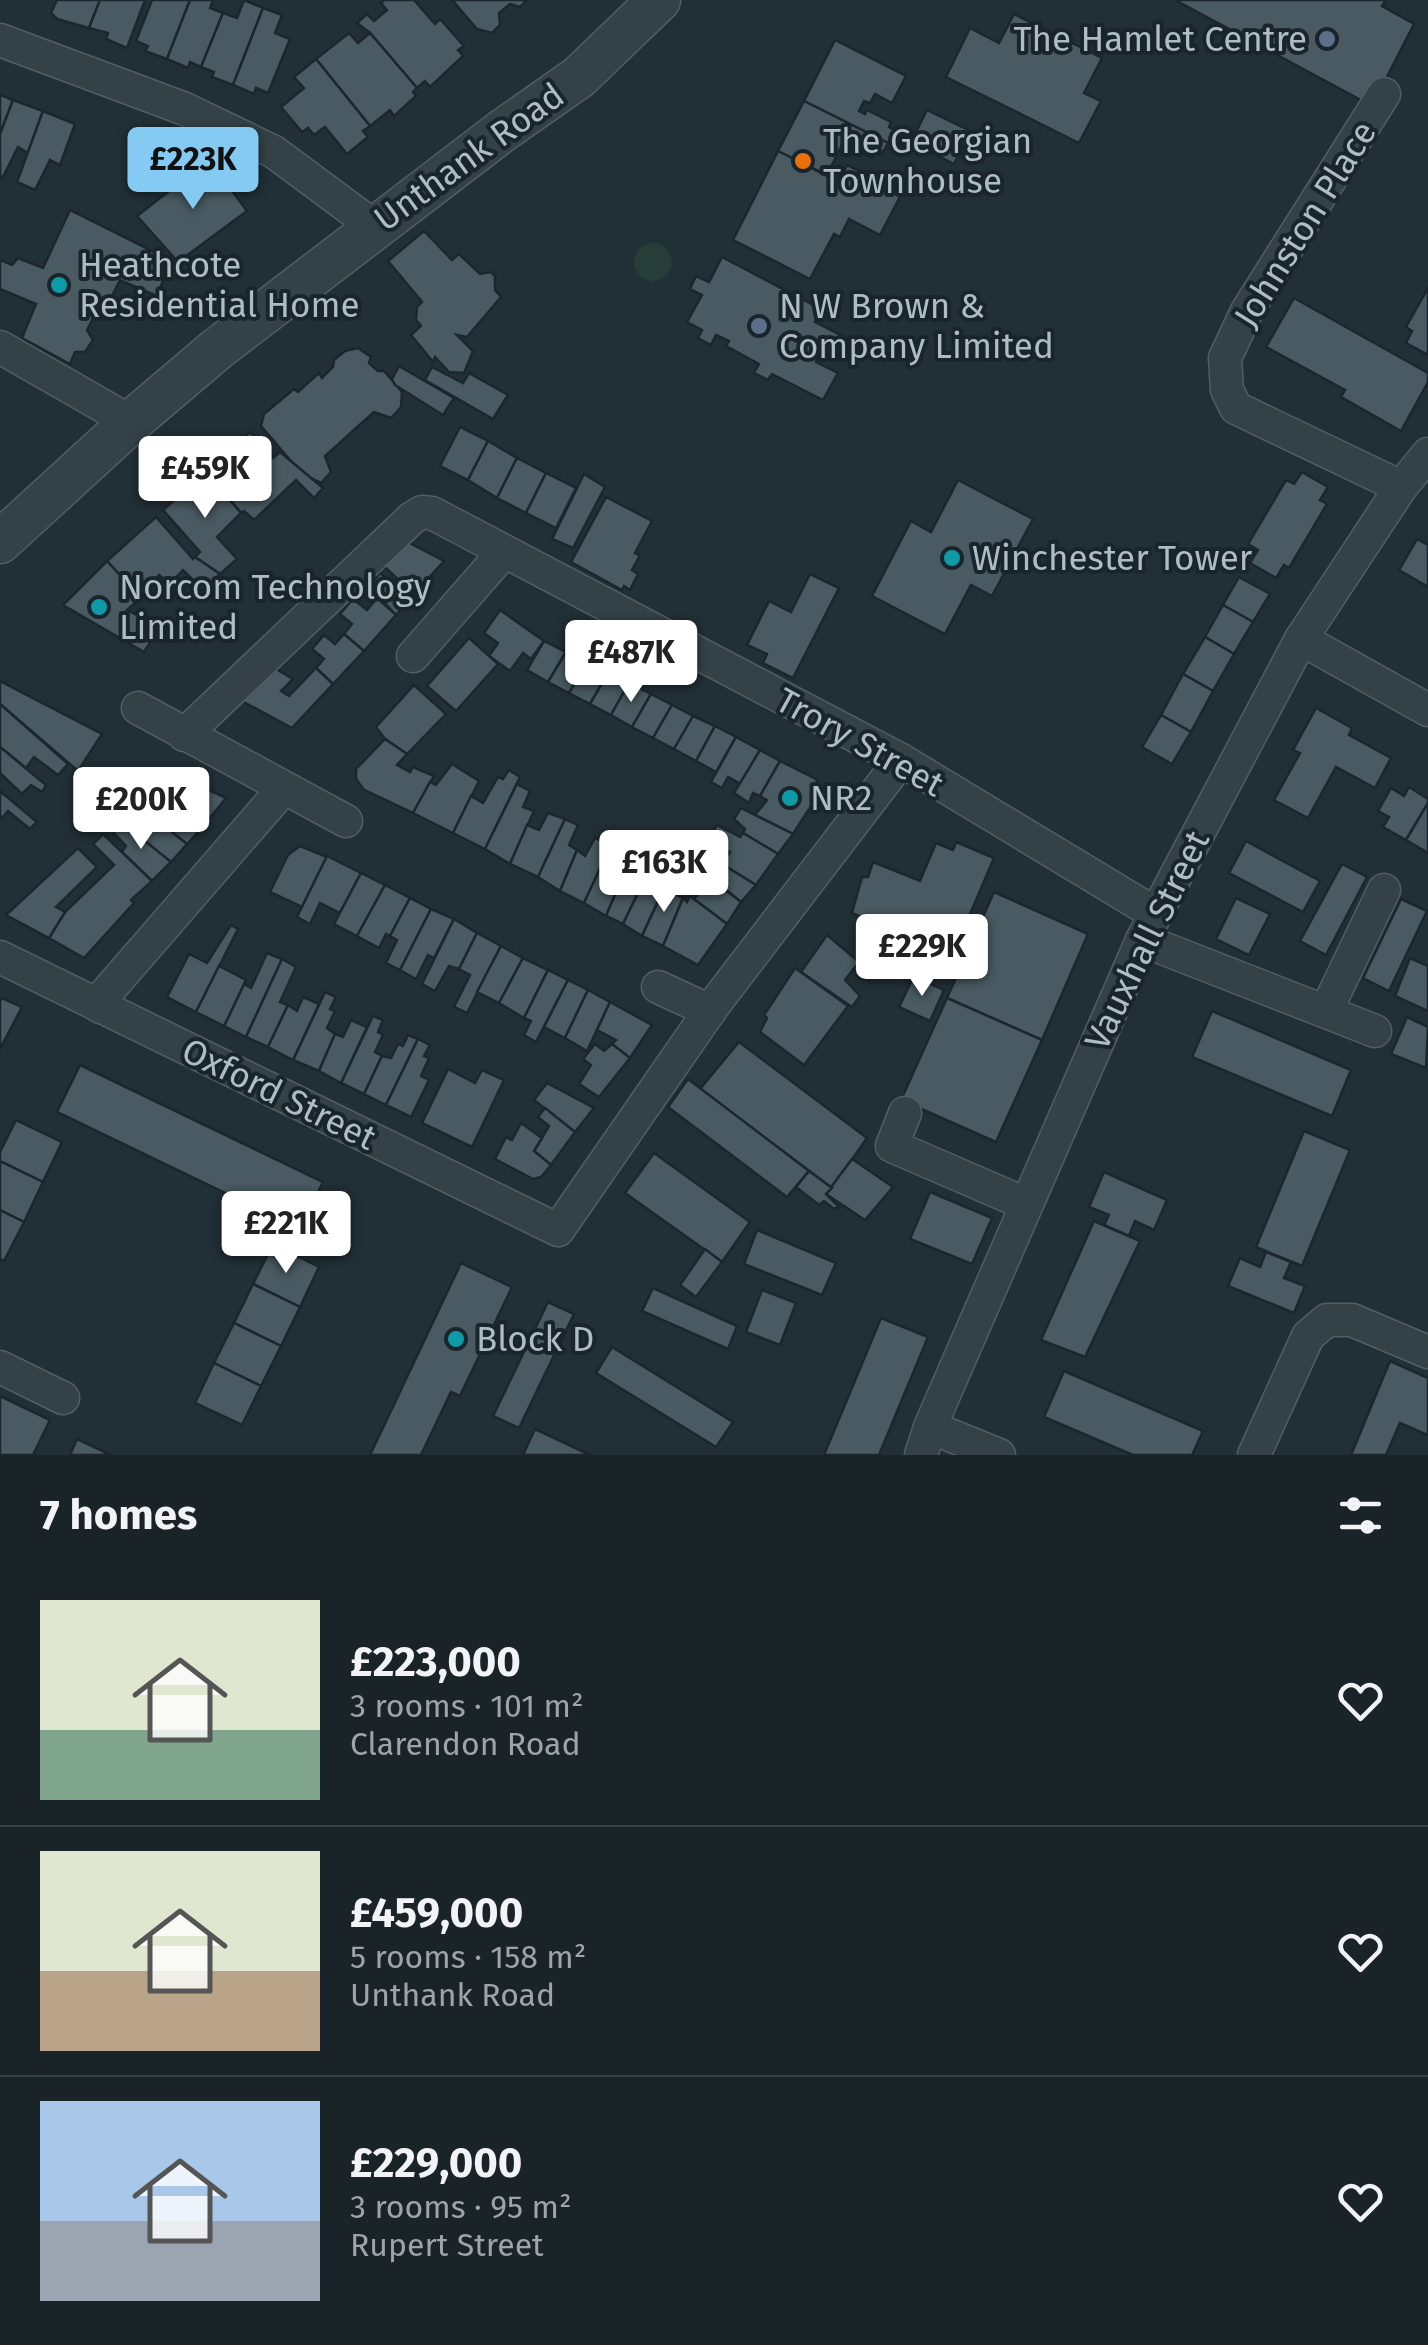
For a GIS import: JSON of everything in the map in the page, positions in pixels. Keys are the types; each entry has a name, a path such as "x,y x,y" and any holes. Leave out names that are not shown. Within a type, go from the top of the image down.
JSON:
{"street":[{"name":"Unthank Road","path":"0,542 130,422 217,349 578,77 658,0"},
{"path":"0,40 185,108 274,152 375,227"},
{"name":"Johnston Place","path":"1384,94 1247,311 1224,358 1223,373 1236,408 1401,487"},
{"path":"0,347 130,422"},
{"name":"Vauxhall Street","path":"925,1441 1149,927 1301,639 1401,487 1428,454"},
{"name":"Trory Street","path":"184,736 412,518 422,512 432,513 900,760 1149,927 1374,1031"},
{"path":"413,656 503,553"},
{"path":"1301,639 1428,710"},
{"path":"138,708 346,821"},
{"path":"658,987 710,1011 900,760"},
{"path":"100,1007 107,992 283,789"},
{"path":"1326,1011 1384,890"},
{"name":"Oxford Street","path":"0,957 558,1230 710,1011"},
{"path":"905,1114 892,1146 1026,1204"},
{"path":"1254,1455 1308,1336 1327,1320 1352,1320 1428,1352"},
{"path":"0,1367 63,1398"},
{"path":"925,1441 999,1455"}],"green space":[{"path":"653,243 666,249 672,262 666,275 653,281 640,275 634,262 640,249"}],"building":[{"path":"57,0 100,0 89,28 57,19 51,13"},
{"path":"100,0 145,0 127,48 106,39 108,33 89,28"},
{"path":"152,0 190,0 167,59 145,51 148,46 136,41"},
{"path":"190,0 213,0 210,8 223,13 201,67 190,62 188,68 167,59"},
{"path":"244,0 263,8 233,85 212,77 214,72 201,67 223,13 237,18"},
{"path":"414,0 435,24 440,19 464,46 458,50 463,56 430,87 425,81 417,88 357,23 367,14 374,21 387,10 381,3"},
{"path":"452,0 527,0 520,7 510,4 499,13 500,25 492,33 477,29"},
{"name":"The Hamlet Centre","path":"1175,0 1386,0 1382,6 1414,24 1372,106"},
{"path":"263,8 282,15 275,33 290,39 268,93 256,88 254,94 233,85"},
{"path":"1014,14 1102,58 1084,93 1101,101 1079,143 946,77 970,28 999,43"},
{"path":"349,33 358,43 370,33 417,88 413,92 416,96 394,116 390,110 370,126 316,59"},
{"path":"835,40 906,76 892,103 875,94 870,103 864,101 859,111 865,114 867,110 891,122 889,127 894,130 888,143 804,101"},
{"path":"316,59 370,126 363,131 368,137 347,154 325,127 314,135 308,128 302,132 281,107 304,88 294,77"},
{"path":"0,95 13,100 0,134"},
{"path":"13,100 43,111 28,153 18,147 3,177 0,134"},
{"path":"804,101 888,143 881,156 874,153 872,158 850,147 853,142 845,139 827,175 778,151"},
{"path":"927,110 970,131 954,164 911,142"},
{"path":"43,111 75,124 60,165 50,160 35,190 17,182"},
{"path":"778,151 839,182 847,165 902,193 880,235 849,219 840,237 834,234 810,279 733,240"},
{"path":"209,160 247,211 178,262 137,216"},
{"name":"Heathcote Residential Home","path":"70,210 162,256 159,267 167,270 157,296 120,280 105,310 98,309 87,330 93,340 85,352 75,352 70,364 22,338 36,304 0,289 0,260 12,265 18,258 43,268"},
{"path":"424,231 452,260 459,254 480,274 491,272 501,297 467,337 457,335 473,351 464,373 449,372 435,357 433,362 411,335 421,326 416,320 417,307 422,302 388,261"},
{"name":"N W Brown & Company Limited","path":"722,257 821,309 815,322 854,342 844,360 822,349 816,362 838,373 823,400 772,374 768,380 754,373 759,364 726,346 729,341 716,335 711,345 698,338 702,330 687,322 702,295 690,289 696,276 709,282"},
{"path":"1428,288 1428,355 1406,343 1412,331 1406,327"},
{"path":"1294,298 1428,373 1428,382 1401,431 1341,397 1345,390 1266,347"},
{"path":"358,348 402,392 401,407 391,418 374,412 325,456 331,472 321,483 302,474 261,426 264,414 319,373 322,378 345,351"},
{"path":"399,366 454,398 443,415 395,385 392,379"},
{"path":"432,367 463,383 469,373 508,395 493,419 425,380"},
{"path":"460,427 488,441 468,480 440,466"},
{"path":"250,432 273,458 280,452 323,488 314,498 296,480 254,520 244,511 241,513 206,472"},
{"path":"488,441 517,458 497,498 468,480"},
{"path":"517,458 546,473 526,513 497,498"},
{"path":"206,472 241,513 217,537 237,559 220,574 195,557 200,552 163,510"},
{"path":"1302,472 1328,487 1320,500 1327,504 1289,568 1284,565 1276,578 1250,563 1258,550 1248,544 1286,480 1294,484"},
{"path":"546,473 576,488 556,528 526,513"},
{"path":"584,474 605,487 573,548 552,539"},
{"name":"Winchester Tower","path":"958,480 1033,519 992,596 971,585 945,634 872,596 911,521 931,532"},
{"path":"606,497 652,521 635,553 640,555 632,570 638,574 630,590 624,586 622,590 571,562"},
{"path":"156,517 193,559 220,574 203,590 183,570 170,584 159,575 141,598 107,561"},
{"path":"1417,539 1428,545 1428,587 1399,570"},
{"path":"404,540 444,561 414,594 377,560"},
{"name":"Norcom Technology Limited","path":"107,561 141,598 127,610 160,627 144,652 63,605"},
{"path":"380,573 393,583 396,579 414,594 396,615 369,586"},
{"path":"810,574 839,588 793,678 763,663 767,654 747,645 769,601 791,612"},
{"path":"1239,577 1270,594 1253,622 1223,605"},
{"path":"377,598 396,615 364,651 344,634 352,624 340,614 353,599 367,610"},
{"path":"1223,605 1253,622 1234,654 1205,637"},
{"path":"500,610 544,641 531,659 523,653 510,671 489,656 498,643 484,633"},
{"path":"344,634 364,651 333,684 316,668 324,659 312,649 324,635 335,644"},
{"path":"1205,637 1234,654 1213,691 1183,674"},
{"path":"469,638 498,664 456,711 427,686"},
{"path":"544,641 566,652 548,682 527,670"},
{"path":"566,652 587,663 569,693 548,682"},
{"path":"587,663 608,673 590,704 569,693"},
{"path":"316,668 333,684 292,728 242,701 276,669 293,679 281,691 289,696"},
{"path":"608,673 629,683 611,715 590,704"},
{"path":"1183,674 1213,691 1191,732 1161,715"},
{"path":"0,681 102,734 78,771 0,704"},
{"path":"629,683 651,694 632,727 611,715"},
{"path":"414,685 446,714 407,754 385,739 376,727"},
{"path":"651,694 672,705 653,738 632,727"},
{"path":"0,704 68,764 58,775 34,757 26,768 0,747"},
{"path":"672,705 693,716 674,749 653,738"},
{"path":"1316,708 1352,728 1349,735 1391,758 1375,788 1336,767 1308,818 1274,800 1300,753 1293,750"},
{"path":"1161,715 1191,732 1172,764 1142,747"},
{"path":"693,716 715,726 696,761 674,749"},
{"path":"715,726 736,737 716,772 696,761"},
{"path":"736,737 760,750 741,784 728,777 722,788 711,782"},
{"path":"385,739 407,754 397,765 410,772 413,767 434,776 413,813 364,790 356,779 356,769"},
{"path":"0,747 46,785 42,792 31,785 22,794 0,773"},
{"path":"760,750 780,761 760,796 753,793 749,803 734,793"},
{"name":"NR2","path":"780,761 816,779 820,792 793,834 755,815 767,800 760,796"},
{"path":"452,764 479,781 453,833 413,813 430,782 436,785"},
{"path":"509,770 520,777 485,849 453,833 471,796 483,803 498,777 503,779"},
{"path":"173,773 226,798 201,829 161,796"},
{"path":"517,784 530,791 523,807 534,811 510,864 485,849"},
{"path":"1409,787 1428,799 1428,803 1406,840 1383,827 1389,817 1378,811 1391,788 1404,796"},
{"path":"0,791 37,822 30,829 8,811 2,818"},
{"path":"156,793 201,829 187,844 154,819 159,812 149,804"},
{"path":"1428,803 1428,853 1406,840"},
{"path":"741,808 793,834 778,854 743,833 745,829 734,819"},
{"path":"143,809 187,844 171,862 132,832 139,823 134,819"},
{"path":"548,813 565,819 538,877 510,864 527,825 539,830"},
{"path":"118,819 171,862 152,881 122,852 126,846 111,830"},
{"path":"565,819 578,825 569,845 577,850 560,891 538,877"},
{"path":"717,825 740,837 743,833 778,854 756,885 722,864 730,852 709,840"},
{"path":"103,834 152,881 131,900 134,903 84,958 49,938 65,912 114,865 93,844"},
{"path":"595,838 611,845 584,903 560,891 577,850 585,856"},
{"path":"1246,841 1320,881 1303,912 1229,873"},
{"path":"956,842 994,858 944,975 908,952 910,947 879,932 880,926 852,913 862,877 868,877 873,862 920,881 936,843 953,850"},
{"path":"611,845 625,851 616,871 623,876 606,916 584,903"},
{"path":"300,846 327,857 302,907 270,892 288,855"},
{"path":"78,848 97,867 56,907 65,912 49,938 6,915"},
{"path":"327,856 361,873 340,913 320,903 310,924 297,917"},
{"path":"709,856 756,885 741,902 711,877 713,874 703,865"},
{"path":"638,864 649,870 623,924 606,916 623,876 630,879"},
{"path":"1342,864 1367,877 1326,955 1300,941"},
{"path":"649,870 661,875 654,892 661,895 642,936 623,924"},
{"path":"699,870 741,902 727,924 694,899 700,892 691,882"},
{"path":"361,873 385,885 357,936 334,924"},
{"path":"673,878 680,882 677,895 683,898 663,946 642,936"},
{"path":"385,885 410,898 390,936 386,934 379,948 357,936"},
{"path":"994,892 1088,934 1042,1040 947,998"},
{"path":"690,896 727,924 698,965 663,946 683,898 687,902"},
{"path":"410,898 431,909 400,970 386,963 397,940 390,936"},
{"path":"1236,898 1270,914 1249,955 1216,939"},
{"path":"1401,899 1427,911 1389,991 1363,978"},
{"path":"431,909 454,919 434,958 428,955 416,979 400,970"},
{"path":"454,919 477,933 459,969 449,966 435,991 422,984"},
{"path":"231,925 238,929 196,1012 167,997 189,954 207,963"},
{"path":"477,933 501,946 467,1013 454,1007 470,975 459,969"},
{"path":"827,935 859,962 845,980 860,996 852,1007 801,972"},
{"path":"501,946 523,958 499,1003 477,992"},
{"path":"267,953 282,959 246,1037 224,1026 244,984 251,988"},
{"path":"523,958 548,970 524,1018 499,1003"},
{"path":"1410,958 1428,966 1428,1011 1395,996"},
{"path":"282,959 296,967 280,1002 288,1005 268,1047 246,1037"},
{"path":"219,966 246,980 224,1026 196,1012"},
{"path":"795,968 848,1006 804,1065 760,1032 767,1018 764,1015"},
{"path":"548,970 568,980 536,1042 524,1035 531,1021 524,1018"},
{"path":"914,976 944,990 930,1021 899,1007"},
{"path":"568,980 588,990 565,1038 544,1027"},
{"path":"588,990 610,1002 587,1051 565,1038"},
{"path":"325,992 336,997 327,1028 335,1034 319,1071 293,1060"},
{"path":"303,997 319,1004 293,1060 268,1047 288,1005 297,1011"},
{"path":"2,998 22,1007 0,1049 0,1001"},
{"path":"947,998 1042,1040 996,1142 901,1100"},
{"path":"610,1002 652,1025 630,1058 612,1044 616,1040 597,1030"},
{"path":"1212,1011 1351,1070 1332,1116 1192,1057"},
{"path":"373,1016 383,1020 378,1032 383,1035 375,1052 382,1056 364,1094 341,1083"},
{"path":"1407,1017 1428,1027 1426,1068 1391,1054"},
{"path":"351,1020 367,1027 341,1083 319,1071 335,1034 343,1037"},
{"path":"408,1035 418,1039 386,1105 364,1094 382,1056 391,1058"},
{"path":"418,1039 430,1045 421,1076 429,1080 411,1117 386,1105"},
{"path":"739,1042 867,1138 832,1188 700,1089"},
{"path":"595,1044 604,1051 612,1044 630,1058 599,1097 579,1084 591,1065 583,1059"},
{"path":"80,1065 323,1182 300,1229 57,1112"},
{"path":"448,1069 475,1083 482,1070 504,1080 472,1147 422,1123"},
{"path":"688,1079 809,1171 787,1197 668,1107"},
{"path":"547,1083 594,1108 575,1132 534,1100"},
{"path":"545,1108 575,1132 551,1165 534,1151 549,1126 538,1117"},
{"path":"16,1120 62,1142 43,1182 0,1161 0,1152"},
{"path":"521,1123 542,1138 534,1151 551,1165 541,1177 533,1179 495,1159 506,1137 512,1140"},
{"path":"1304,1131 1350,1150 1302,1266 1256,1247"},
{"path":"654,1153 750,1222 722,1262 625,1193"},
{"path":"852,1159 893,1187 865,1220 826,1194"},
{"path":"0,1161 43,1182 24,1222 0,1210"},
{"path":"809,1171 832,1188 826,1194 839,1207 834,1209 824,1201 819,1205 796,1187"},
{"path":"1104,1172 1167,1200 1154,1230 1135,1221 1129,1236 1104,1225 1109,1215 1089,1207"},
{"path":"930,1192 992,1218 972,1264 910,1239"},
{"path":"0,1210 24,1222 4,1261 0,1259"},
{"path":"1094,1221 1140,1241 1085,1357 1041,1340"},
{"path":"757,1230 836,1263 822,1295 744,1264"},
{"path":"273,1244 319,1267 300,1307 253,1284"},
{"path":"705,1249 722,1262 696,1297 680,1285"},
{"path":"1266,1252 1291,1262 1284,1278 1305,1286 1294,1313 1228,1286 1240,1258 1260,1267"},
{"name":"Block D","path":"461,1263 512,1287 460,1396 451,1392 421,1455 370,1455"},
{"path":"253,1284 300,1307 281,1346 234,1323"},
{"path":"653,1288 737,1326 728,1349 642,1311"},
{"path":"762,1290 796,1303 780,1345 746,1332"},
{"path":"548,1302 574,1314 519,1428 493,1416"},
{"path":"881,1318 928,1337 879,1455 824,1455"},
{"path":"234,1323 281,1346 261,1386 214,1363"},
{"path":"612,1347 733,1422 716,1447 596,1373"},
{"path":"1390,1361 1428,1378 1428,1435 1400,1423 1386,1455 1351,1455"},
{"path":"214,1363 261,1386 242,1425 195,1403"},
{"path":"1064,1371 1203,1431 1192,1455 1133,1455 1044,1417"},
{"path":"0,1396 50,1420 33,1455 0,1455"},
{"path":"535,1429 590,1455 523,1455"},
{"path":"77,1439 111,1455 70,1455"}],"place":[{"name":"The Hamlet Centre","path":"1327,39"},
{"name":"The Georgian Townhouse","path":"803,161"},
{"name":"Heathcote Residential Home","path":"59,285"},
{"name":"N W Brown & Company Limited","path":"759,326"},
{"name":"Winchester Tower","path":"952,558"},
{"name":"Norcom Technology Limited","path":"99,607"},
{"name":"NR2","path":"790,798"},
{"name":"Block D","path":"456,1339"}]}
